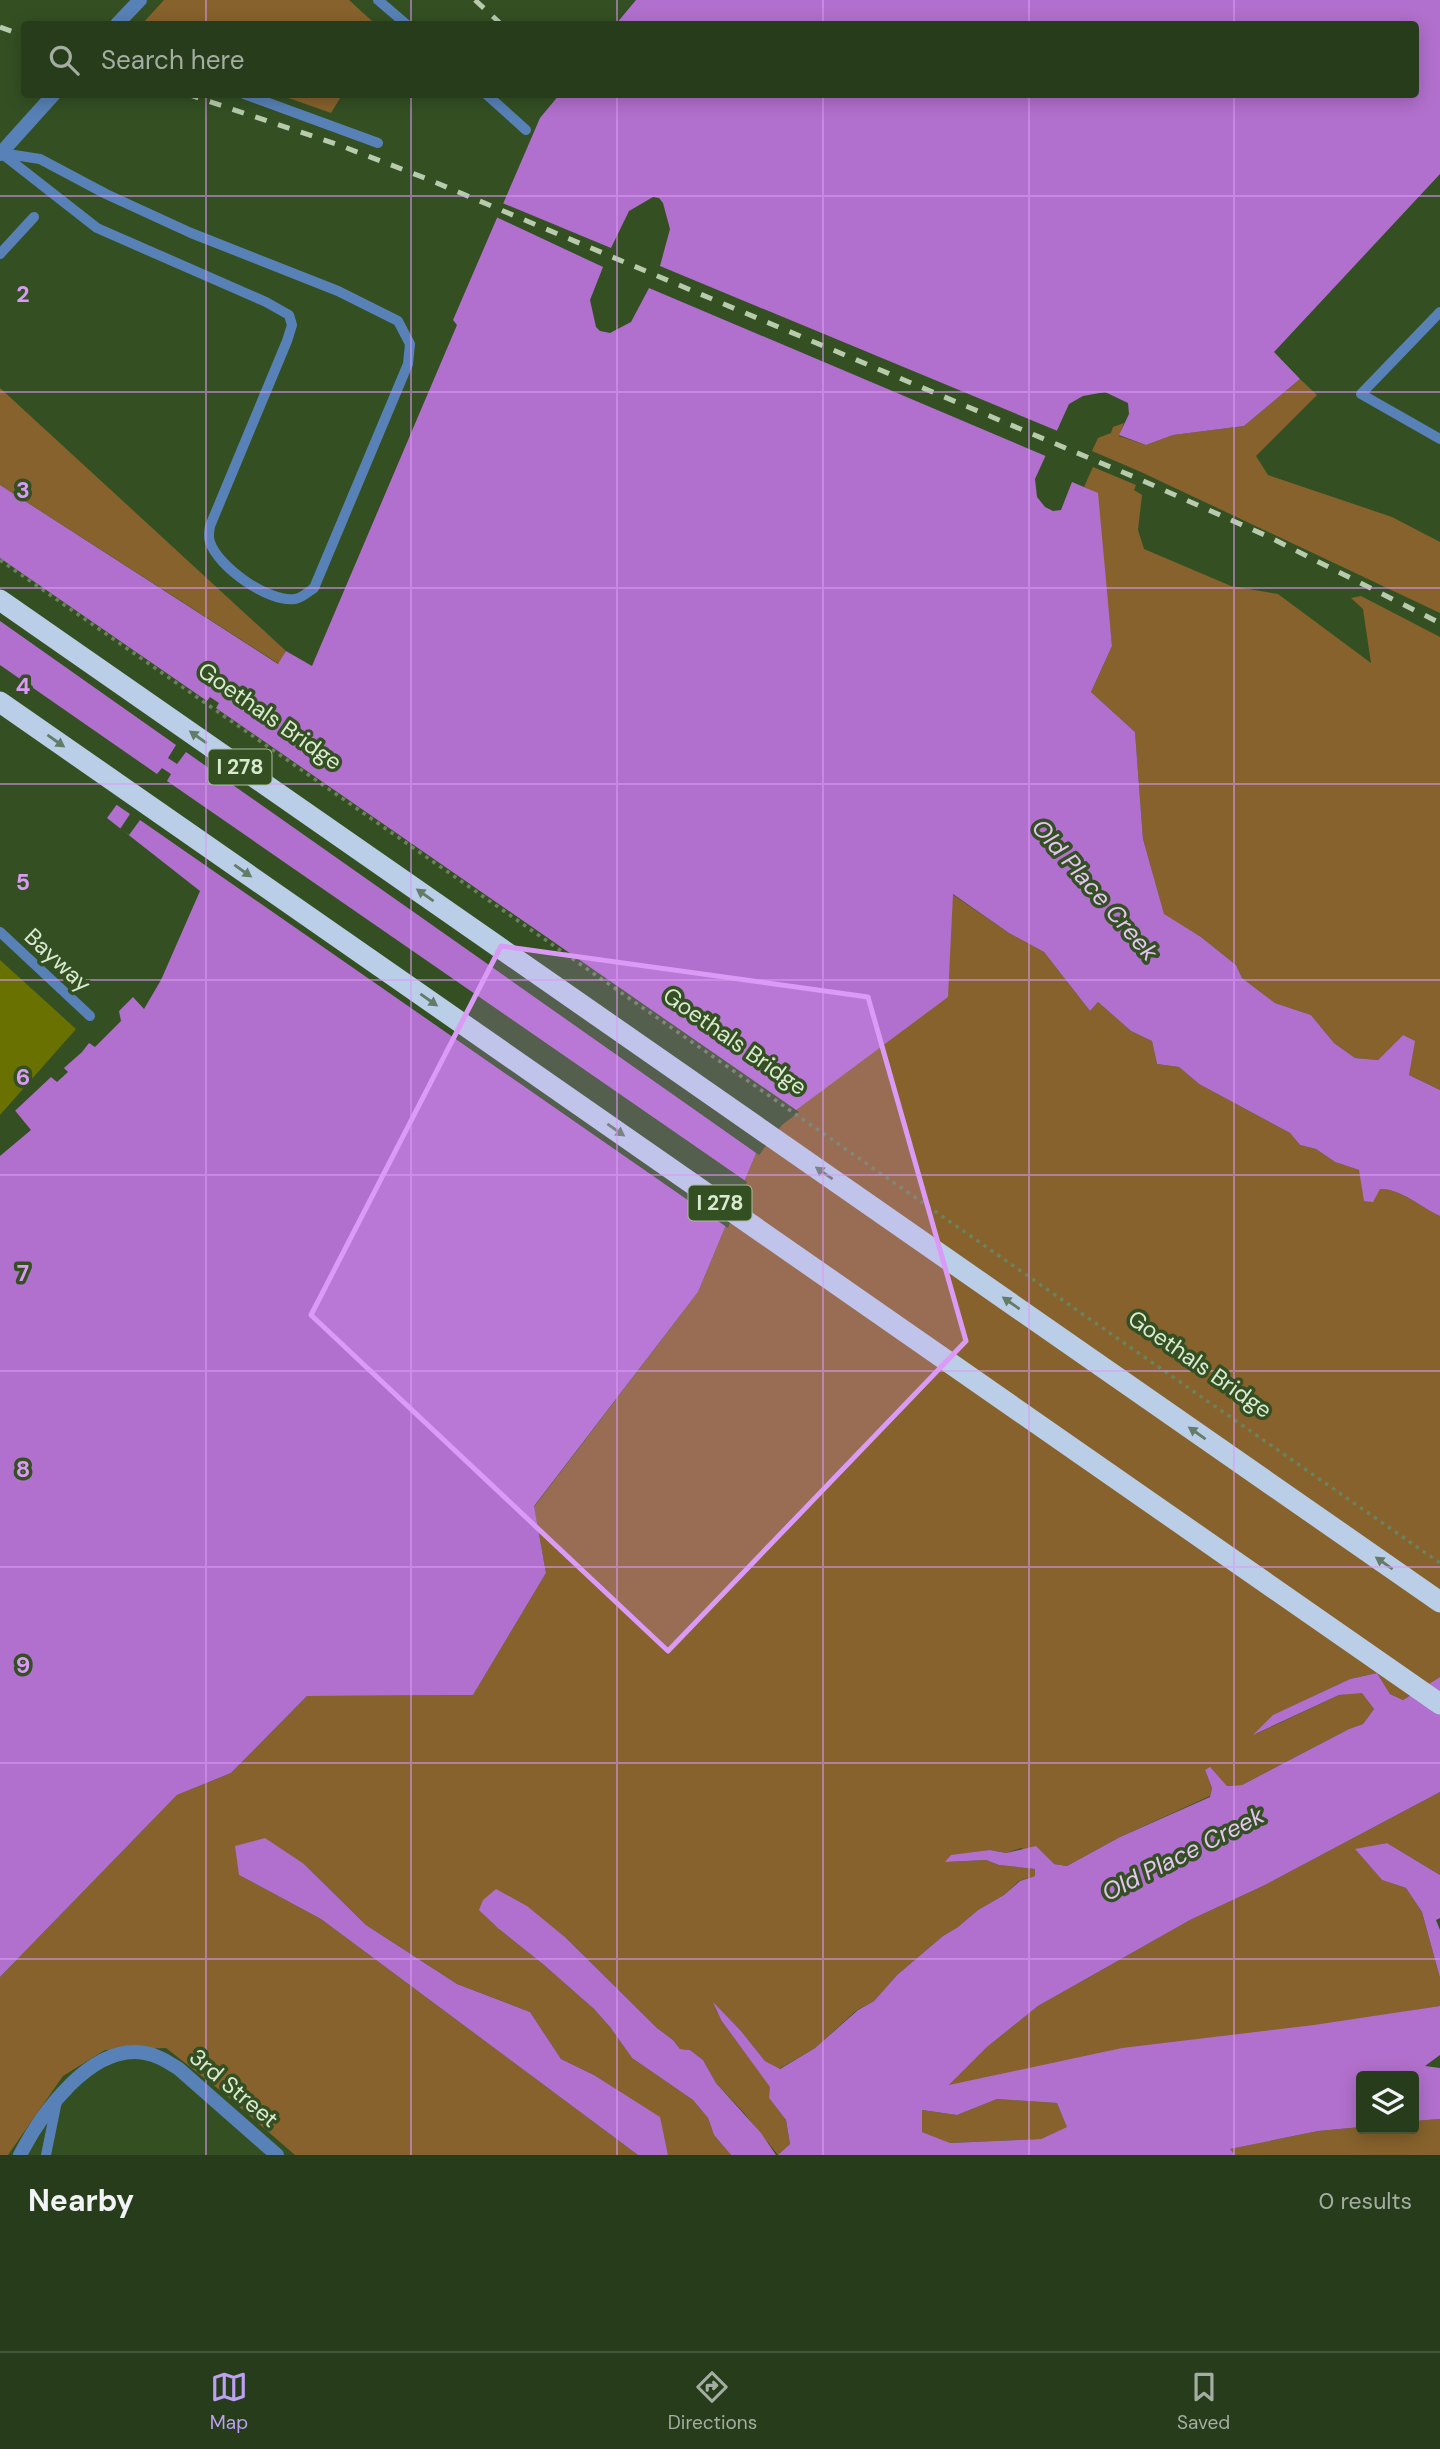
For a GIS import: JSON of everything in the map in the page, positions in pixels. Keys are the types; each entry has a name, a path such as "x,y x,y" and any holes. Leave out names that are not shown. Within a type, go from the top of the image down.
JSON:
{"highway":[{"name":"I 278","path":"0,600 1440,1602"},
{"name":"I 278","path":"0,702 1440,1704"}],"street":[{"path":"120,21 140,0"},
{"path":"0,154 50,98"},
{"name":"3rd Street","path":"57,2100 97,2062 120,2054 143,2052 163,2059 179,2069 277,2155"},
{"path":"20,2155 57,2100"}],"lane":[{"path":"378,0 402,21"},
{"path":"255,98 378,143"},
{"path":"490,98 526,130"},
{"path":"0,154 40,159 106,194 191,233 338,291 398,321 410,344 408,364 314,588 298,598 285,599 249,583 232,570 211,545 209,535 210,526 287,341 292,325 289,315 266,302 97,228 0,154"},
{"path":"0,254 34,217"},
{"path":"1440,312 1361,394 1440,439"},
{"name":"Bayway","path":"0,932 90,1016"},
{"path":"46,2155 57,2100"}],"path":[{"name":"Goethals Bridge","path":"0,560 1440,1563"}],"highlighted area":[{"path":"501,946 868,997 966,1341 668,1651 311,1315"}],"shaded area":[{"path":"164,0 349,0 372,21 145,21"},
{"path":"288,98 340,98 331,113"},
{"path":"1300,379 1317,395 1256,456 1268,475 1392,517 1440,542 1440,613 1092,451 1098,438 1111,433 1113,427 1124,423 1119,436 1146,445 1173,435 1244,426"},
{"path":"0,388 286,651 279,664 0,485"},
{"path":"1093,467 1136,485 1134,490 1142,495 1138,530 1144,549 1231,586 1278,594 1371,663 1363,609 1351,598 1361,596 1440,637 1440,1090 1409,1075 1403,1035 1378,1060 1355,1058 1334,1043 1311,1015 1275,1003 1242,978 1236,965 1201,937 1164,915 1143,839 1135,732 1091,692 1112,646 1096,493 1084,487"},
{"path":"952,894 1009,933 1044,952 1090,1011 1098,1002 1131,1031 1152,1041 1157,1064 1179,1067 1199,1084 1290,1133 1300,1145 1316,1149 1335,1162 1359,1170 1380,1189 1403,1195 1440,1216 1440,1677 1403,1700 1390,1694 1377,1673 1350,1679 1274,1715 1256,1734 1339,1695 1362,1692 1374,1709 1363,1724 1242,1785 1227,1786 1210,1768 1205,1770 1212,1788 1210,1796 1120,1837 1067,1866 1054,1864 1021,1848 1006,1853 990,1850 946,1862 986,1860 999,1865 1035,1869 1035,1876 1019,1881 1004,1895 943,1936 897,1975 874,2001 857,2010 815,2048 779,2069 765,2061 741,2031 714,2004 721,2020 771,2087 769,2098 786,2120 790,2144 778,2155 716,2083 703,2060 690,2050 680,2049 566,1938 499,1929 594,2009 632,2058 693,2100 708,2118 714,2135 731,2155 668,2155 659,2117 594,2075 561,2059 530,2012 457,1984 366,1925 304,1864 239,1875 321,1919 638,2155 295,2155 166,2048 105,2050 63,2076 8,2155 0,2155 0,1977 177,1795 231,1773 307,1696 473,1695 546,1573 534,1507 698,1292 757,1151"},
{"path":"1440,1792 1440,1875 1387,1843 1356,1850 1382,1880 1406,1888 1422,1912 1440,1978 1440,2006 948,2086 987,2047 1038,2006 1190,1920 1265,1885"},
{"path":"997,2099 1057,2103 1068,2127 1041,2139 949,2143 922,2132 921,2110 957,2115"},
{"path":"1440,2119 1440,2155 1235,2155 1229,2149 1318,2131 1356,2127 1356,2134 1419,2134 1419,2121"}],"water":[{"name":"Old Place Creek","path":"636,0 1440,0 1440,174 1274,352 1300,379 1244,426 1173,435 1146,445 1119,435 1129,414 1128,403 1105,392 1083,396 1069,404 1035,479 1037,497 1045,507 1053,511 1061,510 1072,482 1098,493 1112,646 1091,692 1135,732 1143,839 1164,914 1201,937 1236,965 1242,978 1275,1003 1311,1015 1334,1043 1355,1058 1378,1060 1403,1035 1415,1041 1409,1075 1440,1090 1440,1216 1403,1195 1388,1190 1380,1189 1373,1202 1364,1201 1359,1170 1335,1162 1316,1149 1300,1145 1290,1133 1199,1084 1179,1067 1157,1064 1152,1041 1131,1031 1098,1002 1090,1011 1044,952 1009,933 953,894 948,997 780,1122 757,1151 698,1292 534,1506 546,1573 473,1695 307,1696 231,1773 177,1795 0,1977 0,1125 51,1077 57,1082 68,1072 64,1068 89,1043 95,1047 121,1021 119,1011 133,997 144,1009 161,980 200,891 107,818 123,796 105,761 0,666 0,485 278,664 286,651 312,666 457,325 453,320 540,118 557,98 1419,98 1419,21 618,21"},
{"name":"Old Place Creek","path":"1377,1673 1390,1694 1403,1700 1440,1677 1440,1792 1265,1885 1190,1920 1038,2006 987,2047 949,2085 1122,2048 1314,2025 1440,2006 1440,2055 1425,2066 1440,2068 1440,2119 1419,2121 1419,2071 1356,2071 1356,2127 1318,2131 1230,2149 1235,2155 778,2155 790,2144 786,2120 769,2098 770,2087 721,2020 713,2002 765,2061 780,2069 815,2048 858,2010 874,2001 897,1975 943,1936 1020,1881 1035,1876 1035,1869 999,1865 986,1860 945,1862 951,1855 990,1850 1006,1853 1036,1846 1054,1864 1067,1866 1120,1837 1210,1797 1212,1788 1205,1770 1210,1767 1227,1786 1242,1785 1363,1724 1374,1709 1362,1693 1339,1695 1253,1735 1273,1715 1350,1679","holes":["997,2099 1057,2103 1067,2127 1041,2139 950,2143 922,2132 922,2110 957,2115"]},
{"path":"265,1838 304,1864 366,1925 457,1984 530,2012 561,2059 594,2075 660,2117 668,2155 638,2155 321,1919 239,1875 235,1846"},
{"path":"1387,1843 1440,1875 1440,1918 1436,1920 1440,1930 1440,1978 1422,1912 1406,1888 1382,1880 1355,1849"},
{"path":"496,1889 527,1906 566,1938 680,2049 690,2050 703,2060 716,2083 761,2133 776,2155 731,2155 714,2135 708,2118 693,2100 632,2058 594,2009 479,1910 483,1900"}],"pier":[{"path":"653,197 659,198 663,203 670,229 660,266 1060,432 1048,457 649,288 631,322 610,333 600,331 596,327 590,300 603,267 494,216 500,202 611,248 629,211"},
{"path":"0,558 207,701 210,697 219,703 216,708 799,1112 782,1125 759,1155 186,752 177,764 168,758 176,745 0,621"},
{"path":"0,665 157,774 162,768 171,774 167,781 747,1182 728,1228 140,820 129,835 120,829 130,814 114,803 118,796 100,762 0,671"},
{"path":"13,1108 31,1130 0,1156 0,1120"}],"building":[{"path":"0,960 76,1029 0,1115"}],"railway":[{"path":"475,0 498,21"},
{"path":"0,27 21,35"},
{"path":"199,98 339,145 425,178 1139,479 1267,536 1440,623"}]}
